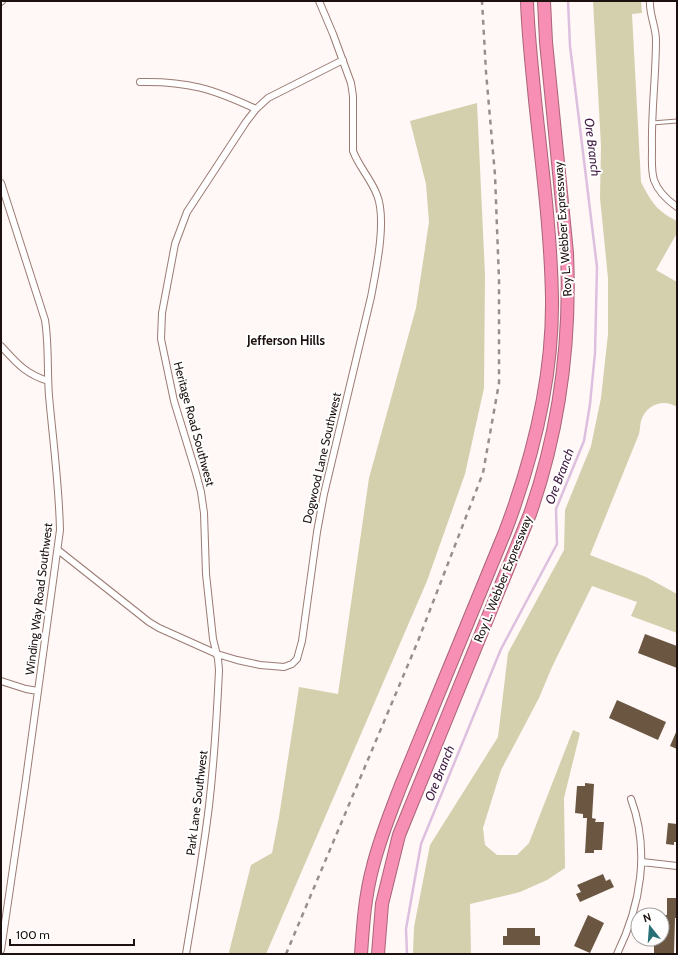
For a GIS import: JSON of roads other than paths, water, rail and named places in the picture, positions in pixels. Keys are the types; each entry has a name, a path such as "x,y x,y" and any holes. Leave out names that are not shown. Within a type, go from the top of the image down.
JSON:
{"highway":[{"name":"Roy L. Webber Expressway","path":"361,954 363,922 368,891 373,866 386,825 401,784 516,505 529,464 544,396 552,300 549,244 529,44 527,1"},
{"name":"Roy L. Webber Expressway","path":"378,954 382,904 399,835 530,514 541,484 558,415 565,355 568,287 567,253 546,42 544,1"}],"street":[{"name":"Dogwood Lane Southwest","path":"58,550 149,622 166,631 217,654 260,665 284,667 292,664 297,659 302,641 317,532 324,494 372,290 382,219 378,197 356,160 353,151 353,96 351,83 319,1"},
{"path":"650,1 656,39 652,123 652,171 658,188 665,197 677,207"},
{"name":"Heritage Road Southwest","path":"217,654 213,639 206,574 204,513 201,492 172,394 161,338 161,324 175,244 187,212 256,108 268,98 343,60"},
{"path":"140,82 173,82 189,84 208,89 256,108"},
{"name":"Winding Way Road Southwest","path":"1,183 45,320 47,333 48,380 59,500 60,530 1,950"},
{"path":"1,346 26,371 33,376 48,380"},
{"name":"Park Lane Southwest","path":"186,954 198,882 215,747 219,670 217,654"},
{"path":"1,681 18,687 38,691"},
{"path":"617,954 633,914 642,862 640,828 637,814 631,799"},
{"path":"642,862 677,866"}],"lane":[{"path":"652,123 677,121"}],"waterway":[{"name":"Ore Branch","path":"407,954 406,929 421,844 501,649 557,544 556,509 584,441 590,404 595,353 597,267 570,46 568,1"}],"railway":[{"path":"286,954 418,641 483,473 499,383 499,280 495,175 486,72 482,1"}],"district":[{"name":"Jefferson Hills","path":"286,340"}]}
